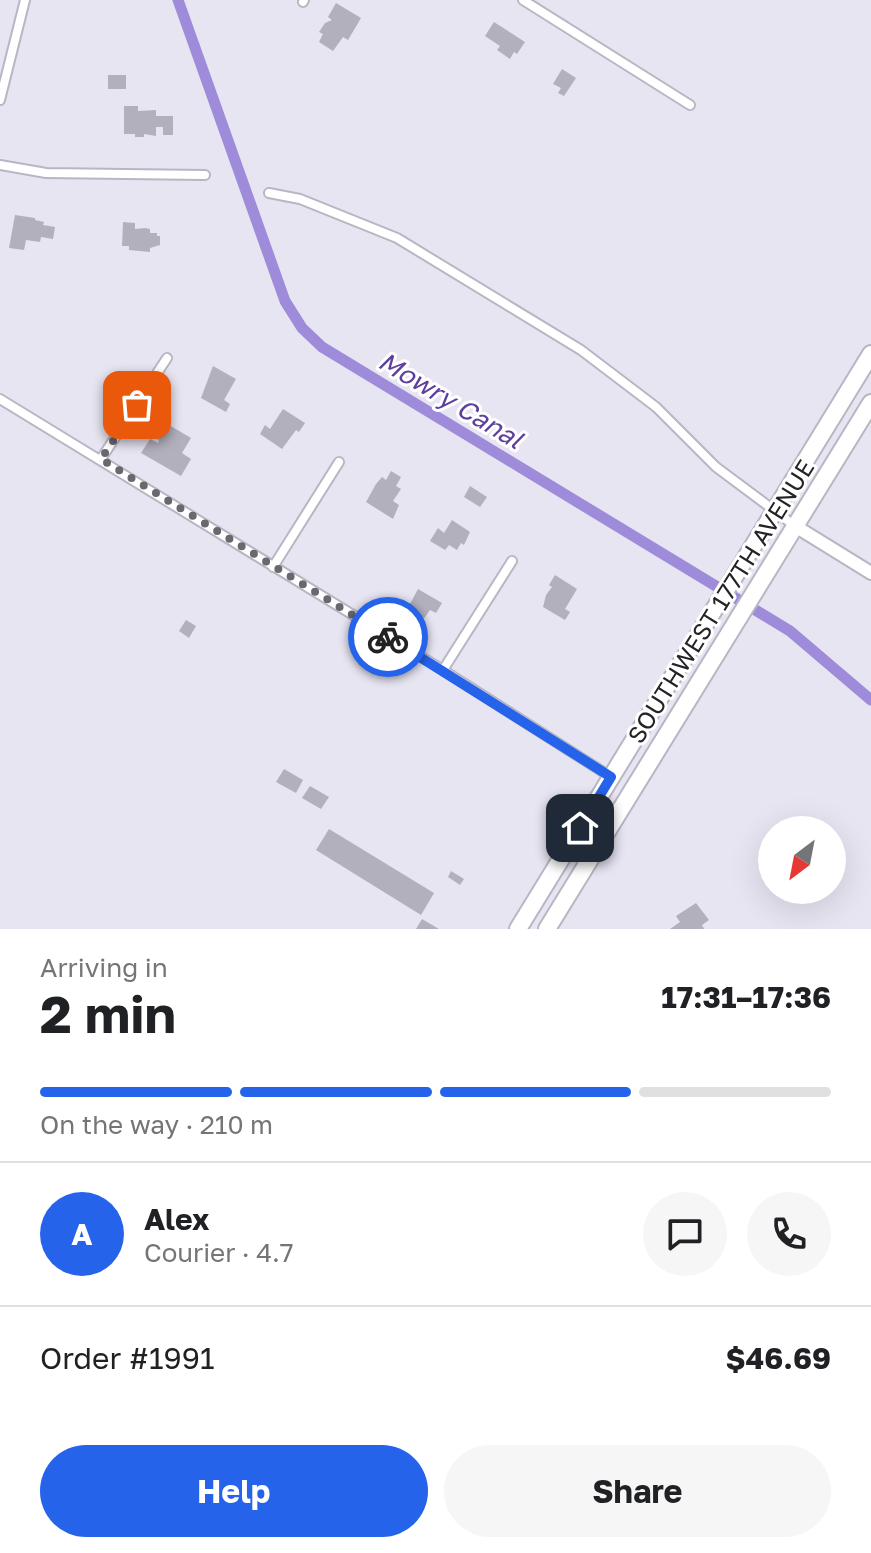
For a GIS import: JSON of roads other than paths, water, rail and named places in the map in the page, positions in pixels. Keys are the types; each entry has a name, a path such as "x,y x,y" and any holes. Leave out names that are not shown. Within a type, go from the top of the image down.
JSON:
{"highway":[{"name":"SOUTHWEST 177TH AVENUE","path":"518,929 871,354"},
{"name":"SOUTHWEST 177TH AVENUE","path":"547,929 871,403"},
{"path":"609,828 613,795 611,777"}],"street":[{"path":"0,100 25,0"},
{"path":"523,0 690,105"},
{"path":"0,165 46,173 205,175"},
{"path":"269,193 300,199 397,238 581,350 656,407 716,467 748,492 795,526 871,573"},
{"path":"101,459 167,358"},
{"path":"0,399 443,670 611,777"},
{"path":"273,567 339,462"},
{"path":"443,670 512,561"}],"waterway":[{"name":"Mowry Canal","path":"178,0 285,301 302,328 322,347 790,631 871,700"}]}
